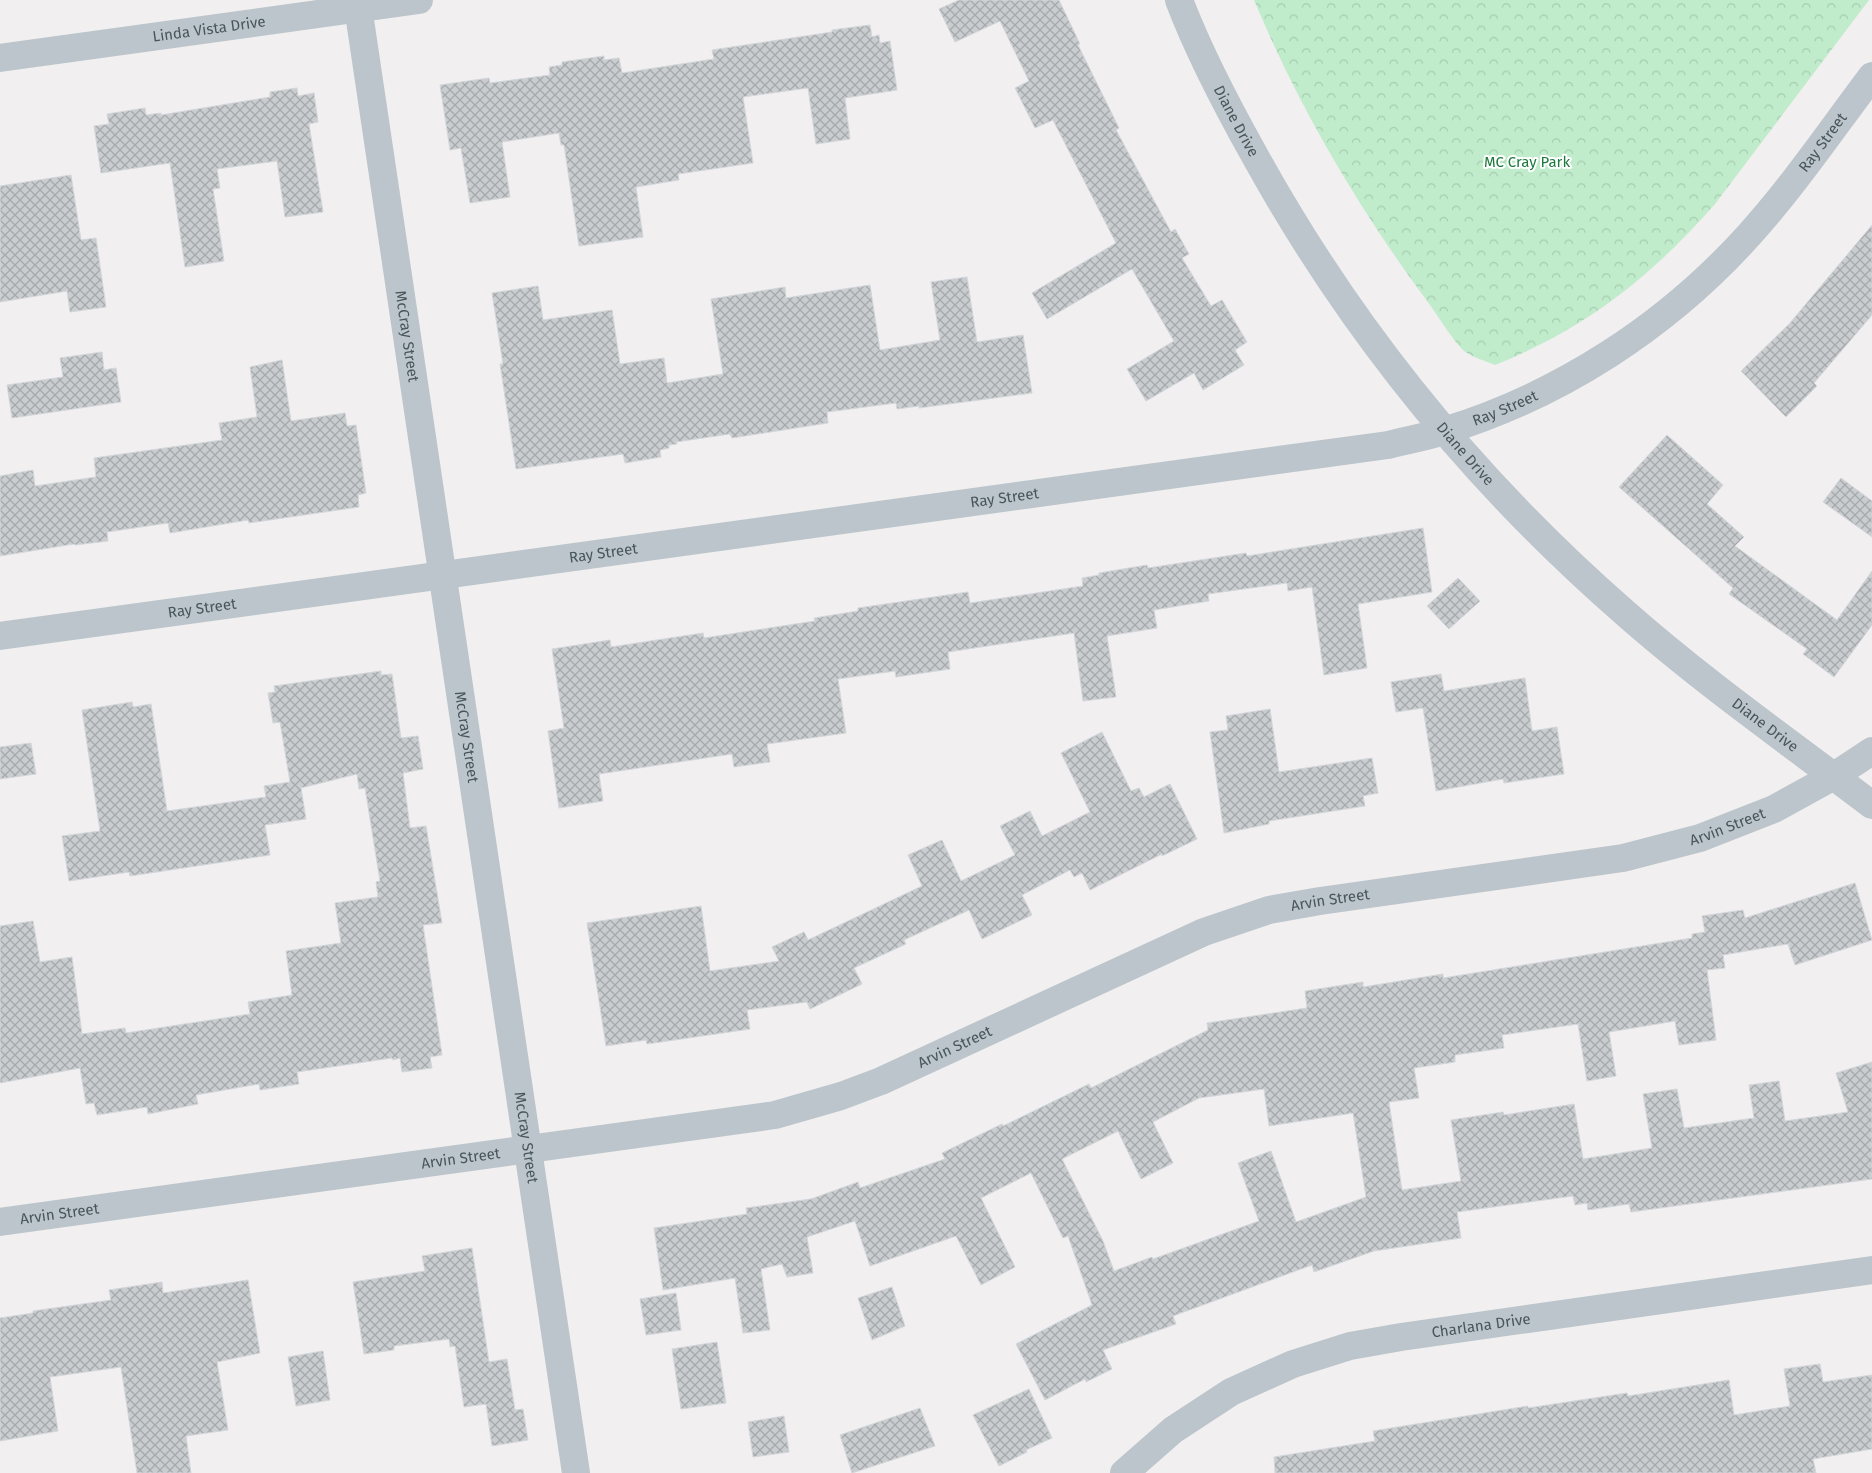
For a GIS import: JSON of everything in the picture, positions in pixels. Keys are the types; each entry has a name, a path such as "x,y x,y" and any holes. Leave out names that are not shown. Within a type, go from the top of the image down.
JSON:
{"street":[{"name":"Linda Vista Drive","path":"0,58 358,4 419,0"},
{"name":"Diane Drive","path":"1179,0 1230,112 1286,212 1348,307 1444,431 1541,536 1625,613 1692,668 1872,805"},
{"name":"McCray Street","path":"358,4 576,1473"},
{"name":"Ray Street","path":"0,636 1388,445 1444,431 1511,407 1582,371 1649,328 1702,284 1750,235 1872,76"},
{"name":"Arvin Street","path":"0,1222 775,1115 841,1096 881,1080 1204,932 1269,910 1623,858 1700,838 1774,809 1834,776 1872,751"},
{"name":"Charlana Drive","path":"1124,1473 1173,1430 1230,1392 1292,1364 1350,1346 1400,1337 1872,1270"}],"green space":[{"name":"MC Cray Park","path":"1254,0 1869,0 1715,204 1666,255 1641,278 1587,317 1528,351 1495,365 1470,355 1458,345 1379,233 1355,196 1311,119"}],"building":[{"path":"959,0 1059,0 1080,44 1078,45 1119,128 1116,130 1171,232 1175,229 1189,254 1182,258 1211,306 1222,300 1247,342 1235,350 1244,365 1203,390 1194,373 1146,401 1127,369 1174,341 1132,269 1047,319 1032,293 1116,243 1053,120 1035,128 1015,88 1029,81 1000,21 955,42 939,9"},
{"path":"870,25 872,37 879,35 880,43 890,41 897,90 845,98 850,139 816,144 808,88 743,97 753,163 678,174 679,180 636,187 643,237 579,246 564,145 561,145 559,133 502,142 510,197 470,203 461,148 450,150 440,85 489,78 490,83 550,75 549,67 562,65 562,62 604,56 604,60 619,58 622,73 714,59 712,50"},
{"path":"297,88 298,96 314,93 318,122 309,124 323,212 285,217 277,161 217,169 220,188 213,189 224,261 185,267 170,163 101,173 94,126 109,124 107,114 145,108 146,115 161,113 161,115 270,97 270,92"},
{"path":"71,175 81,240 96,238 106,307 70,312 67,291 0,302 0,186"},
{"path":"1872,225 1872,315 1814,383 1817,386 1786,417 1741,371 1790,323"},
{"path":"967,277 977,342 1023,335 1032,393 919,408 919,406 897,409 896,403 827,412 828,423 732,438 730,434 676,442 677,444 669,445 669,448 660,450 661,457 625,463 623,454 516,469 500,364 503,364 492,293 538,286 543,320 612,310 620,364 664,358 667,383 723,374 711,299 785,287 786,298 870,285 880,350 940,340 931,282"},
{"path":"102,352 104,370 116,368 121,402 12,418 7,385 63,377 60,358"},
{"path":"282,360 291,421 345,413 347,426 356,425 366,493 358,495 359,507 249,523 248,520 170,533 168,523 107,532 108,541 74,544 0,556 0,476 33,470 35,486 96,477 94,458 222,440 219,423 257,417 250,367"},
{"path":"1667,435 1723,485 1707,504 1744,537 1735,546 1837,620 1872,571 1872,625 1834,677 1803,654 1807,649 1729,594 1733,588 1619,487"},
{"path":"1841,478 1872,501 1872,537 1823,502"},
{"path":"1423,528 1432,592 1358,604 1367,668 1324,675 1312,587 1288,591 1287,583 1208,594 1209,601 1154,610 1157,628 1107,636 1116,697 1083,701 1074,633 948,652 950,669 896,677 895,671 838,679 846,733 767,744 770,762 734,767 732,754 599,774 603,801 559,808 548,731 564,728 552,649 610,640 611,647 703,633 704,638 815,621 814,618 858,611 858,608 968,592 970,603 1083,586 1082,578 1099,575 1099,573 1147,565 1148,568 1246,553 1247,556"},
{"path":"1458,578 1480,601 1449,629 1427,606"},
{"path":"381,671 381,675 392,674 401,738 418,736 423,769 403,773 410,828 426,826 442,923 423,925 442,1055 430,1057 432,1068 402,1072 400,1058 393,1060 392,1058 297,1072 299,1084 260,1090 259,1084 196,1095 198,1104 148,1114 147,1107 97,1115 94,1103 86,1104 80,1068 0,1083 0,926 33,921 40,962 72,957 82,1034 125,1028 126,1033 250,1014 248,1002 292,995 286,951 341,943 335,903 378,897 376,882 380,881 365,788 359,789 357,774 301,788 306,819 265,825 270,855 130,876 129,872 69,881 62,836 100,831 82,710 132,702 133,707 151,704 167,811 266,797 264,786 290,782 280,722 273,723 268,693 275,692 274,686"},
{"path":"1441,674 1444,691 1525,678 1532,731 1557,727 1564,774 1504,783 1503,779 1436,791 1423,708 1396,712 1391,682"},
{"path":"1270,709 1279,772 1372,758 1378,793 1363,796 1365,806 1269,821 1269,824 1224,833 1210,732 1228,730 1226,716"},
{"path":"1102,732 1131,791 1139,788 1144,797 1170,784 1197,839 1162,856 1162,854 1090,890 1082,873 1074,877 1070,870 1022,895 1032,915 982,939 969,910 904,940 906,944 854,968 862,984 810,1009 807,1002 747,1010 750,1029 647,1044 646,1040 606,1046 587,923 701,906 710,971 779,961 772,947 804,932 808,940 922,886 908,855 942,840 961,881 1015,855 1000,826 1030,811 1042,836 1090,812 1061,753"},
{"path":"31,743 36,774 0,779 0,747"},
{"path":"1855,883 1872,940 1795,965 1788,944 1723,955 1725,968 1707,970 1716,1040 1679,1045 1675,1021 1609,1032 1616,1076 1587,1081 1578,1024 1502,1035 1504,1048 1455,1055 1455,1062 1414,1068 1419,1098 1389,1102 1402,1190 1461,1181 1451,1120 1503,1112 1504,1115 1574,1104 1583,1159 1652,1148 1643,1094 1677,1089 1684,1128 1754,1118 1749,1085 1779,1081 1785,1121 1848,1112 1836,1073 1872,1062 1872,1179 1631,1212 1629,1204 1588,1210 1587,1203 1575,1205 1573,1196 1457,1212 1461,1238 1374,1251 1314,1272 1312,1265 1173,1316 1176,1324 1103,1350 1112,1369 1086,1382 1085,1379 1045,1400 1016,1344 1092,1305 1068,1236 1063,1238 1031,1173 981,1198 1015,1267 981,1285 956,1236 870,1266 855,1221 807,1237 813,1273 787,1277 782,1264 761,1269 770,1330 743,1333 735,1278 663,1290 654,1228 747,1214 746,1208 811,1199 858,1182 860,1188 945,1159 942,1153 1089,1084 1091,1088 1208,1030 1207,1023 1307,1008 1305,991 1363,982 1363,987 1443,974 1443,978 1692,938 1692,934 1705,932 1702,916 1743,910 1745,918","holes":["1264,1089 1269,1126 1353,1113 1366,1197 1296,1222 1271,1151 1238,1163 1259,1221 1114,1271 1103,1241 1062,1159 1118,1131 1141,1179 1173,1163 1153,1122 1199,1098"]},
{"path":"472,1248 489,1362 507,1359 515,1410 523,1409 528,1440 492,1446 486,1404 464,1407 455,1346 450,1347 449,1339 394,1346 394,1350 364,1354 353,1282 425,1271 422,1256"},
{"path":"248,1280 260,1353 217,1362 228,1430 186,1436 191,1473 137,1473 121,1367 50,1377 58,1431 0,1441 0,1318 33,1313 33,1311 111,1300 109,1290 162,1282 163,1293"},
{"path":"892,1287 905,1326 872,1340 858,1298"},
{"path":"676,1293 681,1330 646,1335 640,1299"},
{"path":"717,1342 726,1403 681,1409 672,1349"},
{"path":"323,1351 330,1400 296,1406 288,1357"},
{"path":"1820,1364 1823,1382 1872,1375 1872,1449 1813,1459 1816,1473 1275,1473 1274,1457 1375,1441 1373,1431 1528,1406 1528,1408 1627,1393 1628,1396 1729,1380 1734,1415 1790,1406 1784,1369"},
{"path":"1029,1389 1052,1438 1026,1450 1027,1452 999,1466 973,1415"},
{"path":"920,1408 935,1446 852,1473 840,1435"},
{"path":"784,1416 789,1452 753,1457 748,1422"}]}
